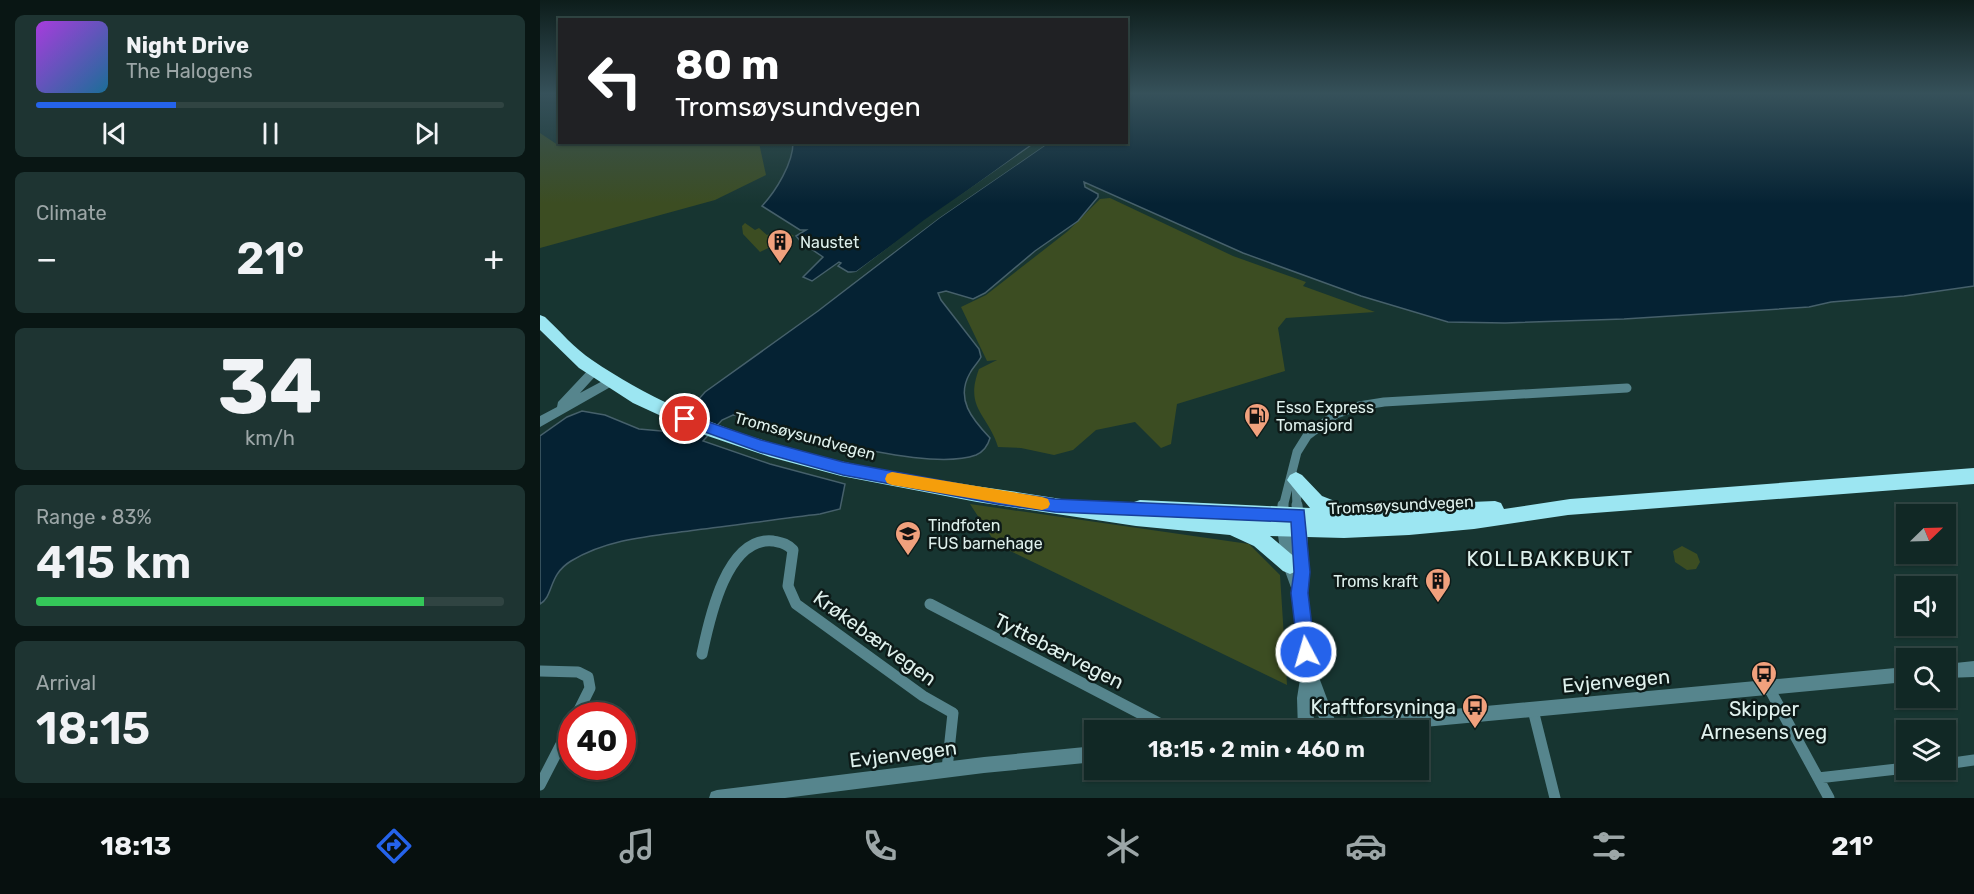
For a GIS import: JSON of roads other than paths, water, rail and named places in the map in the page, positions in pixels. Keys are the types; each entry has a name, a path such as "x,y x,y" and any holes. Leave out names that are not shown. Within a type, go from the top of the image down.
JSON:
{"highway":[{"name":"Tromsøysundvegen","path":"540,321 558,341 594,371 646,402 717,432 778,452 867,474 1153,520 1231,526 1355,515 1570,507 1974,476"},
{"path":"1294,476 1316,502 1355,515"},
{"name":"Tromsøysundvegen","path":"1055,505 1291,521 1452,523 1570,507"},
{"path":"1231,526 1261,540 1290,565"}],"street":[{"path":"557,410 594,371"},
{"path":"540,422 557,410 610,382"},
{"path":"1300,593 1290,565 1294,476 1299,447 1311,432 1336,414 1357,406 1627,388"},
{"path":"1294,476 1285,489 1302,572 1300,593 1309,673 1305,698 1306,720"},
{"name":"Krøkebærvegen","path":"702,654 714,602 731,566 741,555 758,544 773,541 786,543 793,550 788,586 796,604 923,696 953,713 947,769"},
{"name":"Tyttebærvegen","path":"930,604 1154,720"},
{"path":"1956,670 1974,669"},
{"path":"540,671 578,672 588,677 590,688 583,702"},
{"path":"1309,673 1327,720"},
{"name":"Evjenvegen","path":"1426,720 1896,676"},
{"path":"1769,688 1829,798"},
{"path":"1533,710 1556,798"},
{"path":"540,785 558,750"},
{"name":"Evjenvegen","path":"717,798 947,769 1084,755"},
{"path":"1956,763 1974,760"},
{"path":"1818,778 1896,769"}],"water":[{"path":"1128,130 1974,130 1974,286 1904,296 1831,302 1809,307 1624,319 1505,323 1448,322 1361,296 1243,253 1084,182 1085,187 1098,194 1098,197 1078,221 1035,251 985,293 973,299 946,291 938,293 979,349 981,357 970,373 964,391 972,416 990,438 987,446 981,452 957,459 905,456 846,445 733,415 722,420 703,441 770,464 845,484 840,509 820,514 648,536 601,547 571,561 558,572 548,596 540,604 540,436 567,417 582,411 605,415 639,429 684,433 704,413 697,407 698,400 705,392 818,311 939,218 1047,144 1128,144"},
{"path":"793,144 1033,144 856,272 848,272 838,266 841,263 839,262 812,281 803,277 823,257 796,236 806,230 800,230 762,206 783,176"}],"place":[{"name":"Naustet","path":"780,265"},
{"name":"Esso Express Tomasjord","path":"1257,439"},
{"name":"Tindfoten FUS barnehage","path":"908,557"},
{"name":"Troms kraft","path":"1438,604"},
{"name":"Skipper Arnesens veg","path":"1764,697"},
{"name":"Kraftforsyninga","path":"1475,730"}],"district":[{"name":"KOLLBAKKBUKT","path":"1550,559"}]}
